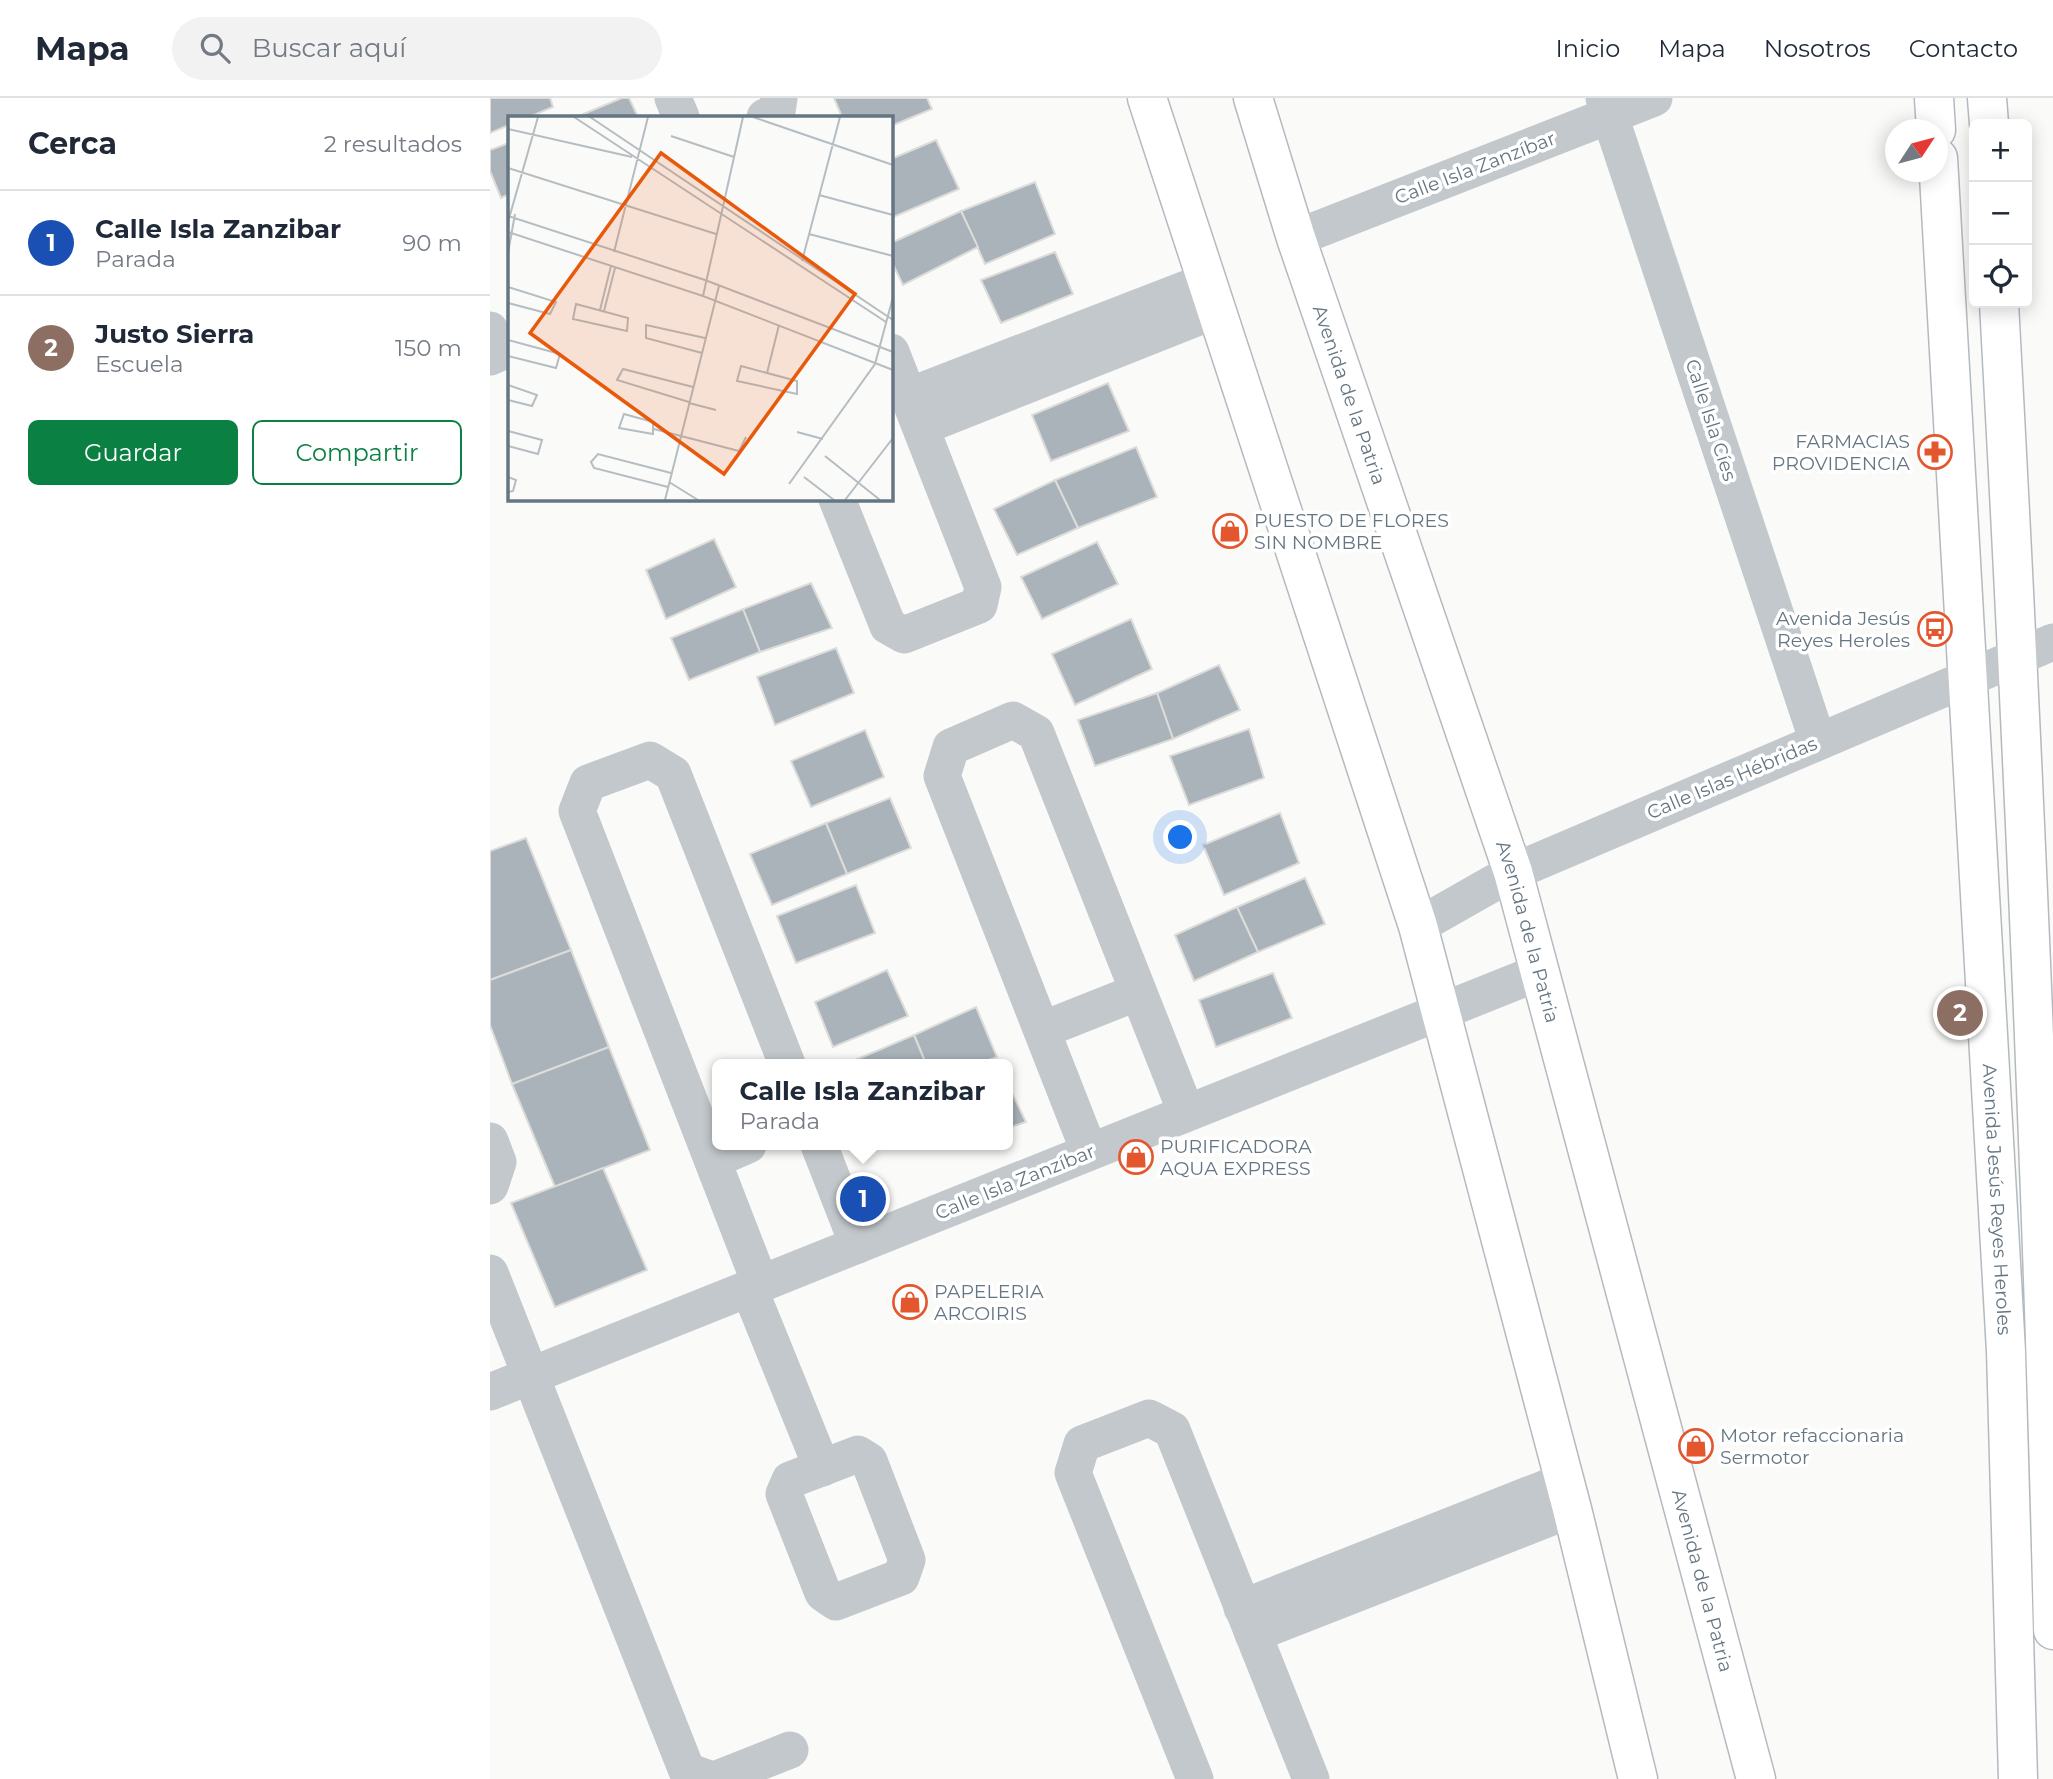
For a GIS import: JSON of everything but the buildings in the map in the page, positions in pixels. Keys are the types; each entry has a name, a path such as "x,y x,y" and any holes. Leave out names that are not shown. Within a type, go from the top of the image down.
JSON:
{"main road":[{"path":"1147,98 1418,926 1568,1495 1638,1779"},
{"name":"Avenida de la Patria","path":"1253,98 1296,238 1513,872 1756,1779"},
{"path":"1934,98 1935,119"},
{"path":"1987,98 1989,119"},
{"name":"Avenida Jesús Reyes Heroles","path":"1938,182 2006,1351 2018,1779"},
{"path":"1999,308 2050,1334 2053,1630"}],"street":[{"path":"673,98 681,116"},
{"path":"767,116 777,112 779,98"},
{"name":"Calle Isla Zanzíbar","path":"1296,238 1607,107 1654,98"},
{"name":"Calle Isla Cíes","path":"1607,107 1818,742"},
{"path":"915,412 1211,296"},
{"path":"490,330 499,353 490,357"},
{"path":"837,500 888,626 904,635 979,605 983,587 892,354"},
{"name":"Calle Islas Hébridas","path":"1418,926 1513,872 2053,642"},
{"path":"1089,1152 942,776 951,747 1013,720 1036,733 1186,1112"},
{"path":"785,1059 673,774 650,760 587,783 577,811 713,1160 755,1286 822,1468"},
{"name":"Calle Isla Zanzíbar","path":"490,1392 1540,972"},
{"path":"1042,1030 1138,992"},
{"path":"490,1140 498,1162 490,1186"},
{"path":"713,1160 736,1150"},
{"path":"821,1150 858,1245"},
{"path":"490,1273 687,1771 709,1779"},
{"path":"2006,1351 2050,1334"},
{"path":"1195,1779 1073,1473 1082,1444 1149,1418 1172,1430 1311,1779"},
{"path":"1248,1621 1568,1495"},
{"path":"717,1779 790,1750"}],"place":[{"name":"FARMACIAS PROVIDENCIA","path":"1935,452"},
{"name":"PUESTO DE FLORES SIN NOMBRE","path":"1230,531"},
{"name":"Avenida Jesús Reyes Heroles","path":"1935,629"},
{"name":"Justo Sierra","path":"1960,1013"},
{"name":"PURIFICADORA AQUA EXPRESS","path":"1136,1157"},
{"name":"Calle Isla Zanzibar","path":"863,1199"},
{"name":"PAPELERIA ARCOIRIS","path":"910,1302"},
{"name":"Motor refaccionaria Sermotor","path":"1696,1446"}]}
